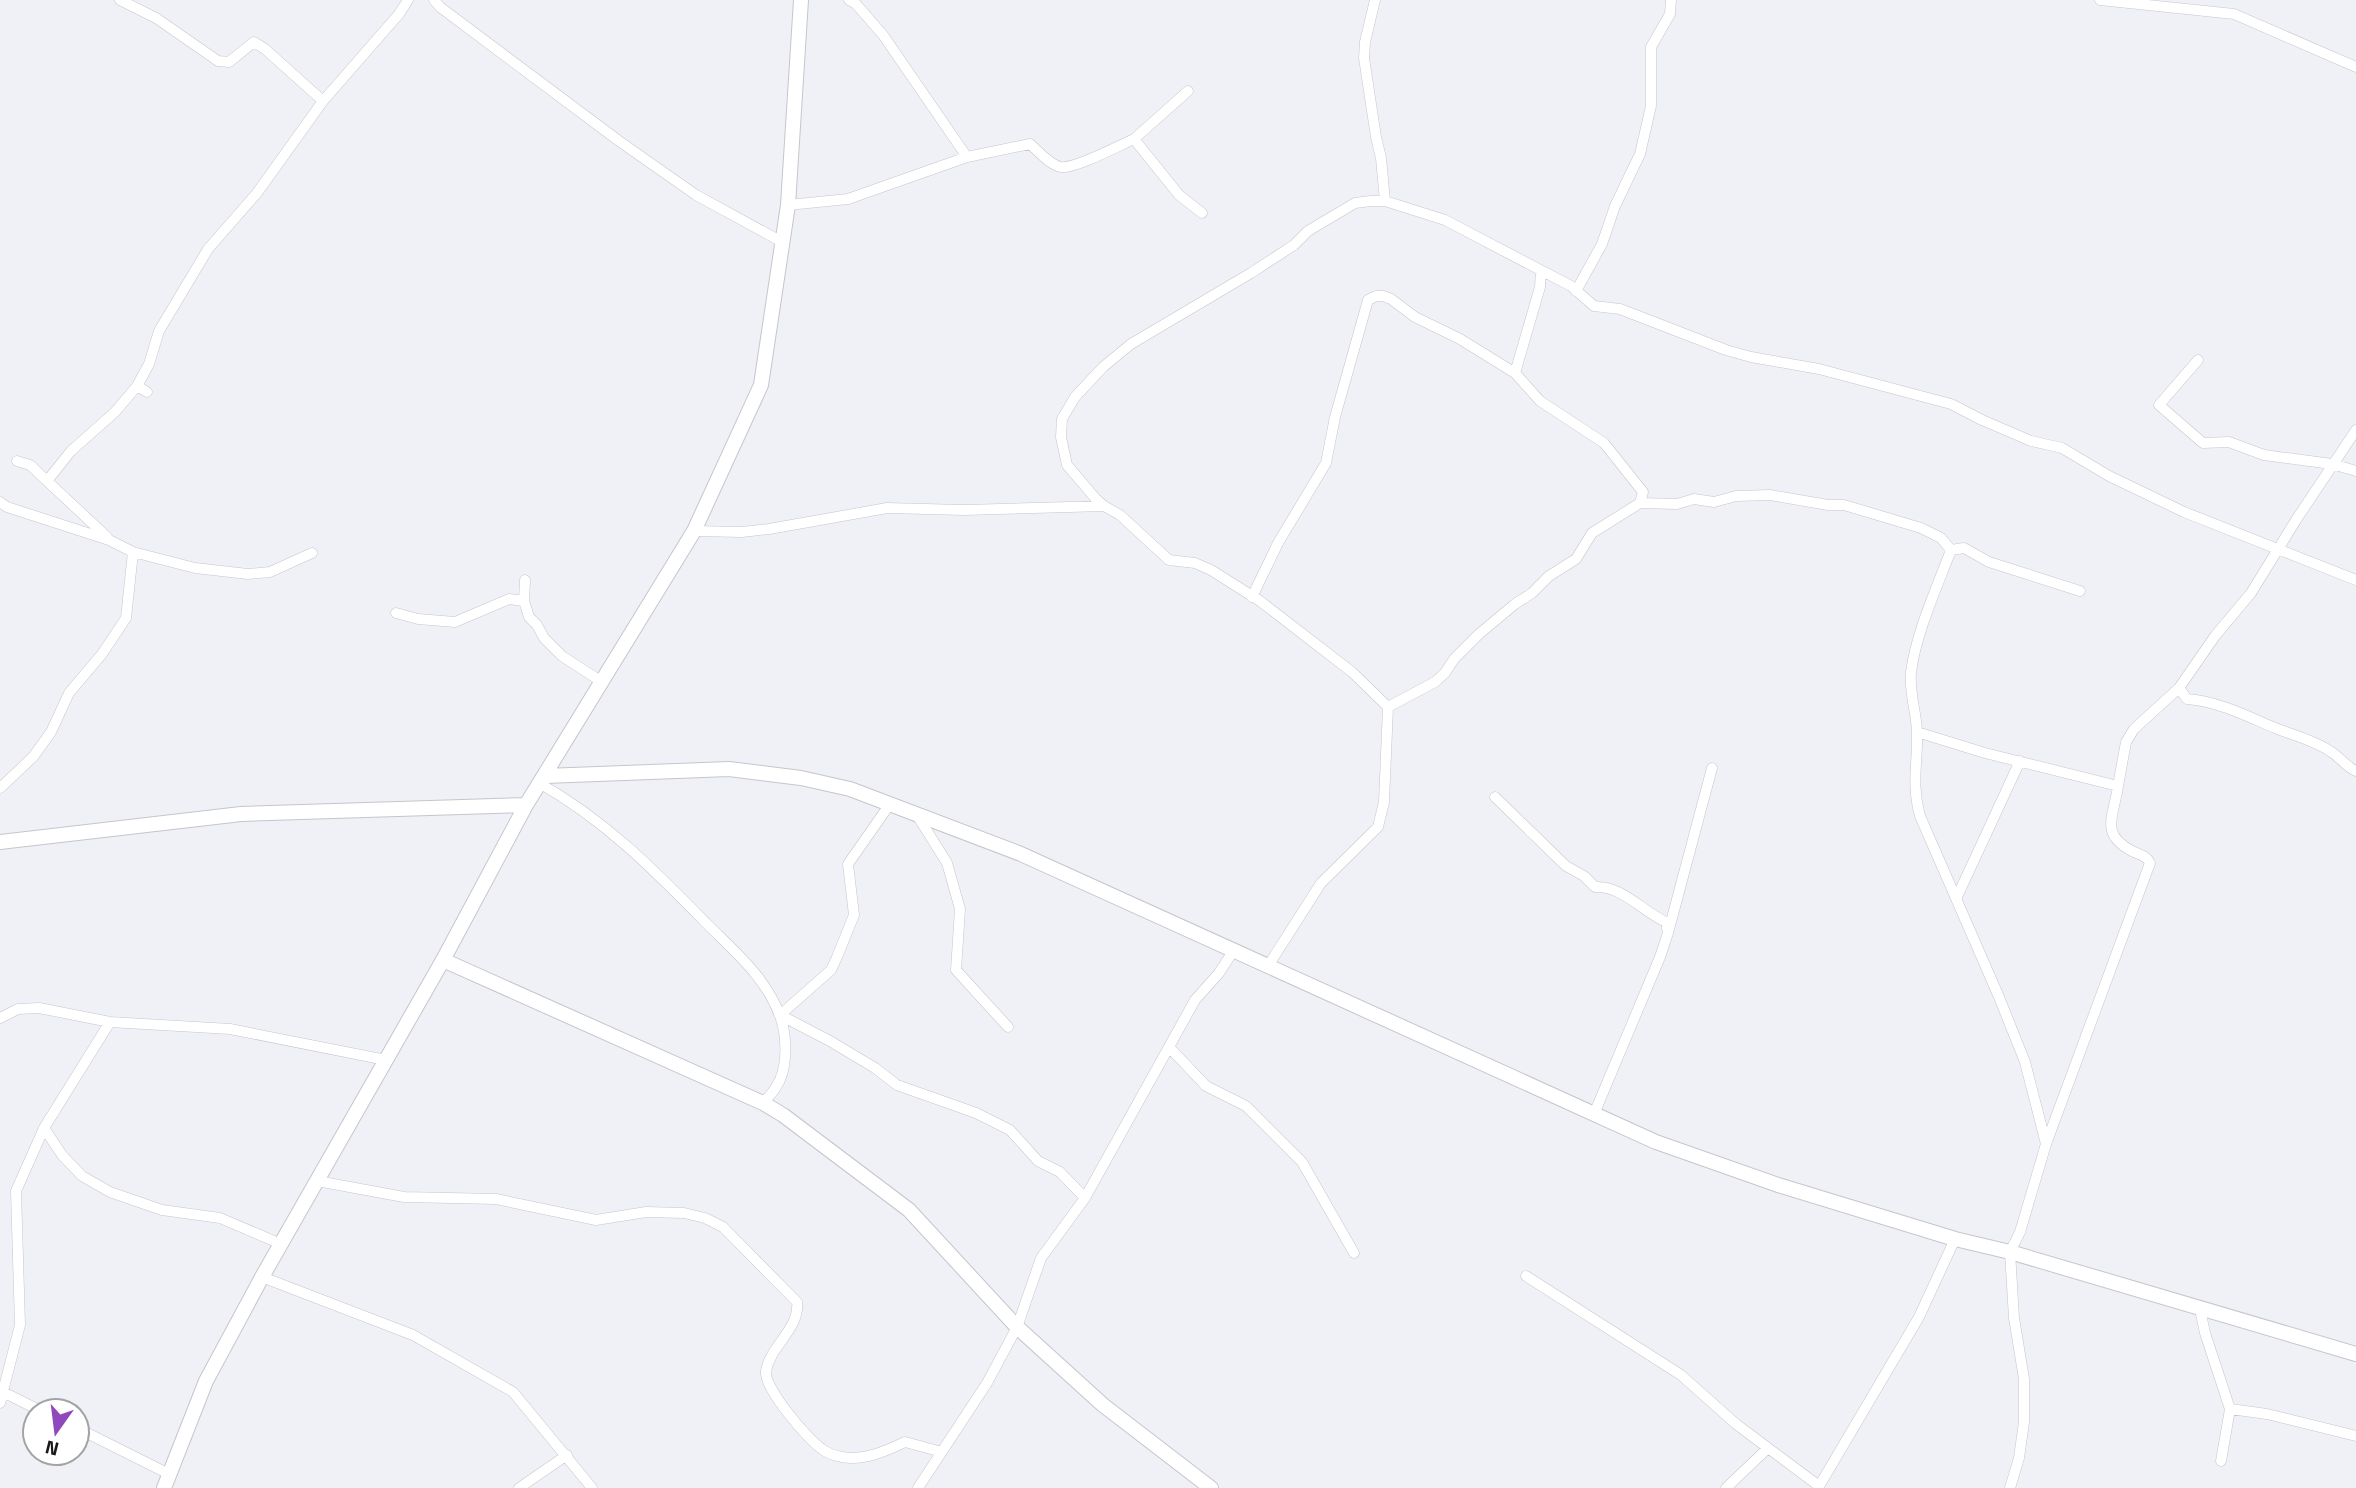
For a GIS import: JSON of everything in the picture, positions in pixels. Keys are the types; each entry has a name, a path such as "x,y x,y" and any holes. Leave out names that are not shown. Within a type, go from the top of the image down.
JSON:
{"street":[{"path":"120,0 156,18 218,61 229,62 254,42 323,101"},
{"path":"47,481 71,451 115,412 137,386 149,364 159,331 208,249 257,193 323,101 408,0"},
{"path":"435,0 440,7 619,141 685,187 784,243"},
{"path":"91,1437 167,1481 206,1381 262,1277 443,960 526,805 694,531 761,385 784,243 802,0"},
{"path":"849,0 856,4 883,35 967,157"},
{"path":"1375,0 1364,58 1381,158 1385,201"},
{"path":"1576,291 1597,254 1615,206 1640,154 1651,106 1651,47 1670,14 1671,0"},
{"path":"2100,0 2234,14 2356,67"},
{"path":"788,205 848,200 967,157 1030,144 1052,163 1064,168 1134,139 1188,92"},
{"path":"1134,139 1179,195 1202,213"},
{"path":"1268,965 1321,883 1378,827 1384,802 1388,707 1352,672 1252,597 1195,563 1169,560 1120,514 1104,506 1067,465 1060,437 1062,419 1075,397 1131,344 1251,274 1294,245 1308,231 1355,204 1385,201 1445,220 1571,286 1594,306 1620,309 1751,357 1819,369 1951,404 2031,441 2062,448 2184,512 2356,580"},
{"path":"1515,373 1540,287 1541,271"},
{"path":"1252,597 1278,543 1326,463 1335,417 1368,300 1376,296 1391,299 1415,317 1460,339 1515,373 1540,401 1604,443 1643,492 1640,503"},
{"path":"2197,360 2159,405 2203,443 2229,442 2264,455 2332,464 2356,471"},
{"path":"137,386 147,392"},
{"path":"2010,1488 2019,1458 2024,1422 2024,1379 2014,1318 2010,1252 2020,1232 2046,1144 2150,863 2147,858 2116,841 2111,835 2110,823 2126,742 2134,729 2179,688 2215,636 2251,593 2356,430"},
{"path":"17,461 30,465 110,540"},
{"path":"1388,707 1436,682 1479,634 1532,593 1549,576 1576,559 1592,533 1640,503 1677,504 1695,499 1714,502 1736,496 1770,495 1828,505 1844,505 1921,527 1941,538 1951,550"},
{"path":"0,502 7,507 110,540 133,551 195,568 248,574 270,572 312,553"},
{"path":"694,531 742,532 769,529 887,509 1104,506"},
{"path":"1951,550 1964,548 1989,562 2080,591"},
{"path":"1951,550 1920,635 1911,671 1910,688 1917,732 1914,796 1920,816 1957,897 2025,1062 2046,1144"},
{"path":"0,788 33,757 51,732 69,693 102,654 126,618 133,551"},
{"path":"525,580 524,600 529,617 544,638 562,656 602,682"},
{"path":"396,613 418,619 455,622 509,599 524,600"},
{"path":"2179,688 2187,699 2247,715 2307,739 2332,752 2346,766 2356,771"},
{"path":"1917,732 1985,753 2118,786"},
{"path":"1957,897 2020,761"},
{"path":"1594,1114 1636,1018 1668,933 1712,768"},
{"path":"542,779 729,769 801,778 850,789 1021,854 1656,1142 1778,1185 1955,1239 2010,1252 2356,1354"},
{"path":"542,779 632,848 762,980 780,1015 785,1049 778,1085 763,1103"},
{"path":"1495,797 1566,866 1584,876 1595,887 1606,886 1619,891 1650,915 1665,922 1668,933"},
{"path":"780,1015 831,970 854,915 848,864 890,804"},
{"path":"4,838 242,814 526,805"},
{"path":"917,814 947,863 960,909 956,970 1008,1027"},
{"path":"918,1488 987,1383 1017,1327 1041,1258 1085,1198 1195,1000 1219,973 1234,950"},
{"path":"443,960 763,1103 783,1115 909,1210 1017,1327 1103,1405 1211,1488"},
{"path":"0,1018 18,1009 39,1008 110,1022 230,1029 386,1060"},
{"path":"780,1015 830,1041 875,1068 897,1085 976,1113 1004,1126 1038,1161 1060,1172 1085,1198"},
{"path":"21,1404 1,1397 20,1325 16,1191 44,1128 110,1022"},
{"path":"1169,1047 1206,1086 1246,1106 1302,1163 1354,1253"},
{"path":"44,1128 62,1155 82,1176 110,1192 162,1210 220,1218 281,1244"},
{"path":"317,1181 404,1197 496,1199 596,1220 646,1212 684,1213 705,1218 723,1227 797,1302 795,1319 771,1360 766,1376 785,1411 822,1449 841,1457 859,1459 905,1442 942,1452"},
{"path":"1526,1276 1681,1375 1736,1424 1818,1487 1919,1317 1955,1239"},
{"path":"262,1277 413,1335 513,1392 592,1488"},
{"path":"2200,1309 2205,1333 2230,1409 2221,1461"},
{"path":"2230,1409 2267,1414 2356,1436"},
{"path":"1726,1488 1768,1448"},
{"path":"519,1488 567,1455"}]}
